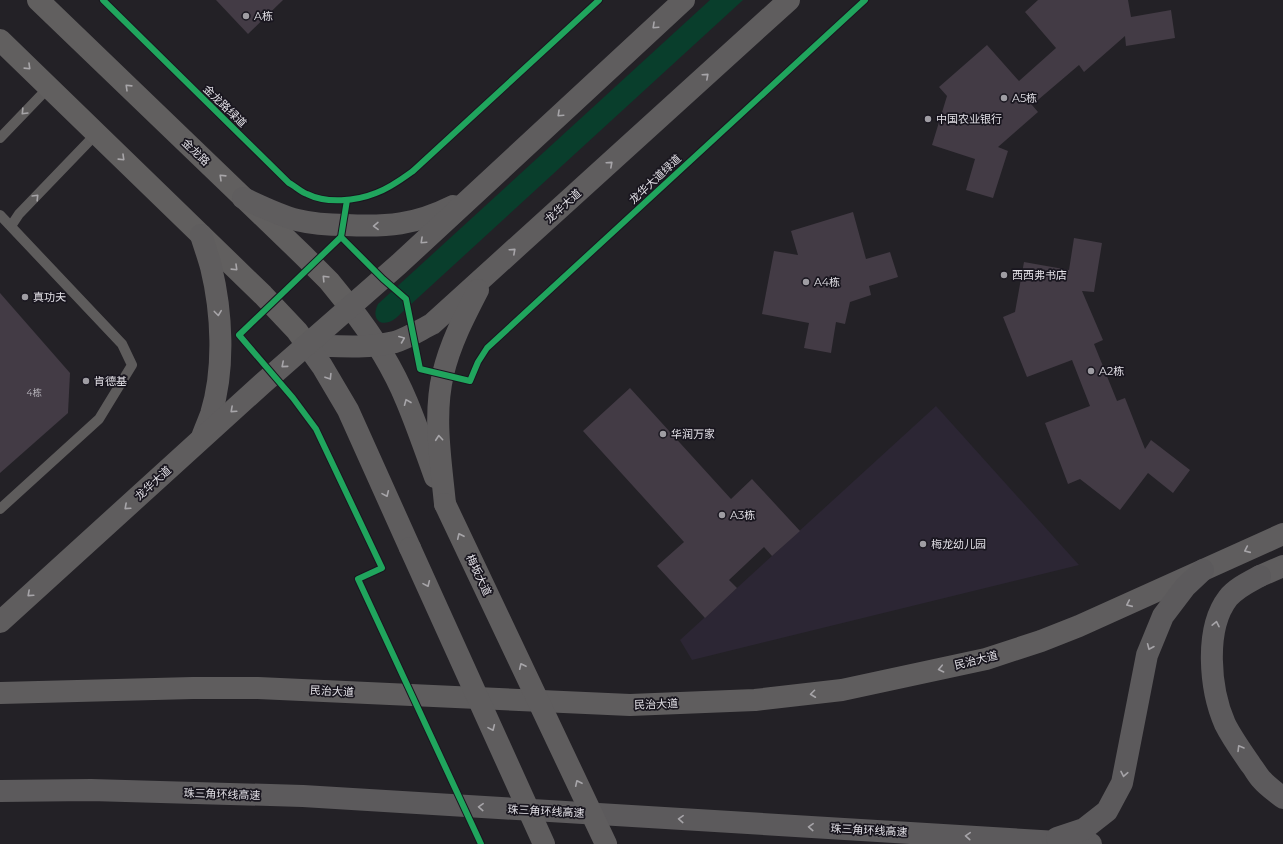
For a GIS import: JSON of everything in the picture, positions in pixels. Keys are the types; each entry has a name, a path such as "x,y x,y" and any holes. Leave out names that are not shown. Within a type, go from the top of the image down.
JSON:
{"highway":[{"path":"1036,840 1060,837 1084,829 1107,811 1122,783 1147,655 1163,616 1185,587 1203,570"},
{"path":"1260,576 1242,586 1228,598 1218,616 1213,637 1212,660 1215,692 1225,724 1244,754 1262,780 1283,798"},
{"name":"珠三角环线高速","path":"0,791 91,790 303,796 1091,844"}],"main road":[{"name":"金龙路","path":"38,0 312,265 350,307"},
{"name":"龙华大道","path":"0,622 200,440 399,264 684,0"},
{"name":"龙华大道","path":"308,345 378,345 396,341 432,324 789,0"},
{"path":"0,40 271,304 297,331 308,345 348,410 544,844"},
{"path":"243,198 271,211 297,220 325,224 378,226 408,223 434,216 467,200"},
{"path":"200,440 211,414 219,362 219,323 216,294 211,267 201,235"},
{"path":"445,504 438,430 440,393 443,374 454,337 485,277"},
{"name":"梅坂大道","path":"350,307 378,345 407,401 445,504 606,844"},
{"name":"民治大道","path":"1,693 194,688 258,688 630,705 755,700 842,690 986,659 1041,641 1079,626 1283,534"},
{"path":"1260,576 1283,566"}],"lane":[{"path":"0,138 49,87"},
{"path":"10,226 19,214 97,133"},
{"path":"0,215 122,344 132,365 99,419 0,509"}],"path":[{"path":"254,320 238,335 259,358"}],"shaded area":[{"name":"梅龙幼儿园","path":"936,406 1079,565 692,660 680,640"}],"green space":[{"path":"710,0 743,0 396,318 386,323 382,323 376,318 375,314 378,304"}],"building":[{"name":"A栋","path":"216,0 283,0 248,34"},
{"name":"A5栋","path":"1038,0 1128,0 1131,17 1171,10 1175,38 1126,46 1125,36 1084,72 1079,65 1032,105 1038,112 998,147 1008,151 993,198 966,190 975,159 932,145 947,96 939,87 987,45 1019,81 1056,48 1025,12"},
{"name":"A4栋","path":"853,212 866,259 890,252 898,277 869,286 871,295 850,302 845,324 836,322 831,353 804,348 809,323 762,314 774,251 798,255 791,231"},
{"name":"A2栋","path":"1074,238 1102,243 1094,292 1082,291 1103,340 1094,344 1117,401 1125,398 1145,449 1151,440 1190,470 1173,493 1148,473 1120,510 1080,479 1068,484 1045,423 1090,406 1072,360 1027,377 1003,317 1015,312 1024,262 1069,270"},
{"path":"0,293 70,373 68,413 0,473"},
{"name":"A3栋","path":"630,388 731,499 752,479 800,531 772,556 764,547 729,580 737,588 705,618 657,566 684,542 583,431"}],"cycle path":[{"name":"金龙路绿道","path":"103,0 289,183 302,192 315,197 332,200 368,196 396,183 413,171 599,0"},
{"name":"龙华大道绿道","path":"341,237 383,279 406,299 420,369 470,381 478,362 487,348 865,0"},
{"path":"347,200 341,237 239,335 293,398 316,429 382,568 358,579 481,844"}],"place":[{"name":"A栋","path":"246,16"},
{"name":"A5栋","path":"1004,98"},
{"name":"中国农业银行","path":"928,119"},
{"name":"西西弗书店","path":"1004,275"},
{"name":"A4栋","path":"806,282"},
{"name":"真功夫","path":"25,297"},
{"name":"A2栋","path":"1091,371"},
{"name":"肯德基","path":"86,381"},
{"name":"华润万家","path":"663,434"},
{"name":"A3栋","path":"722,515"},
{"name":"梅龙幼儿园","path":"923,544"}]}
